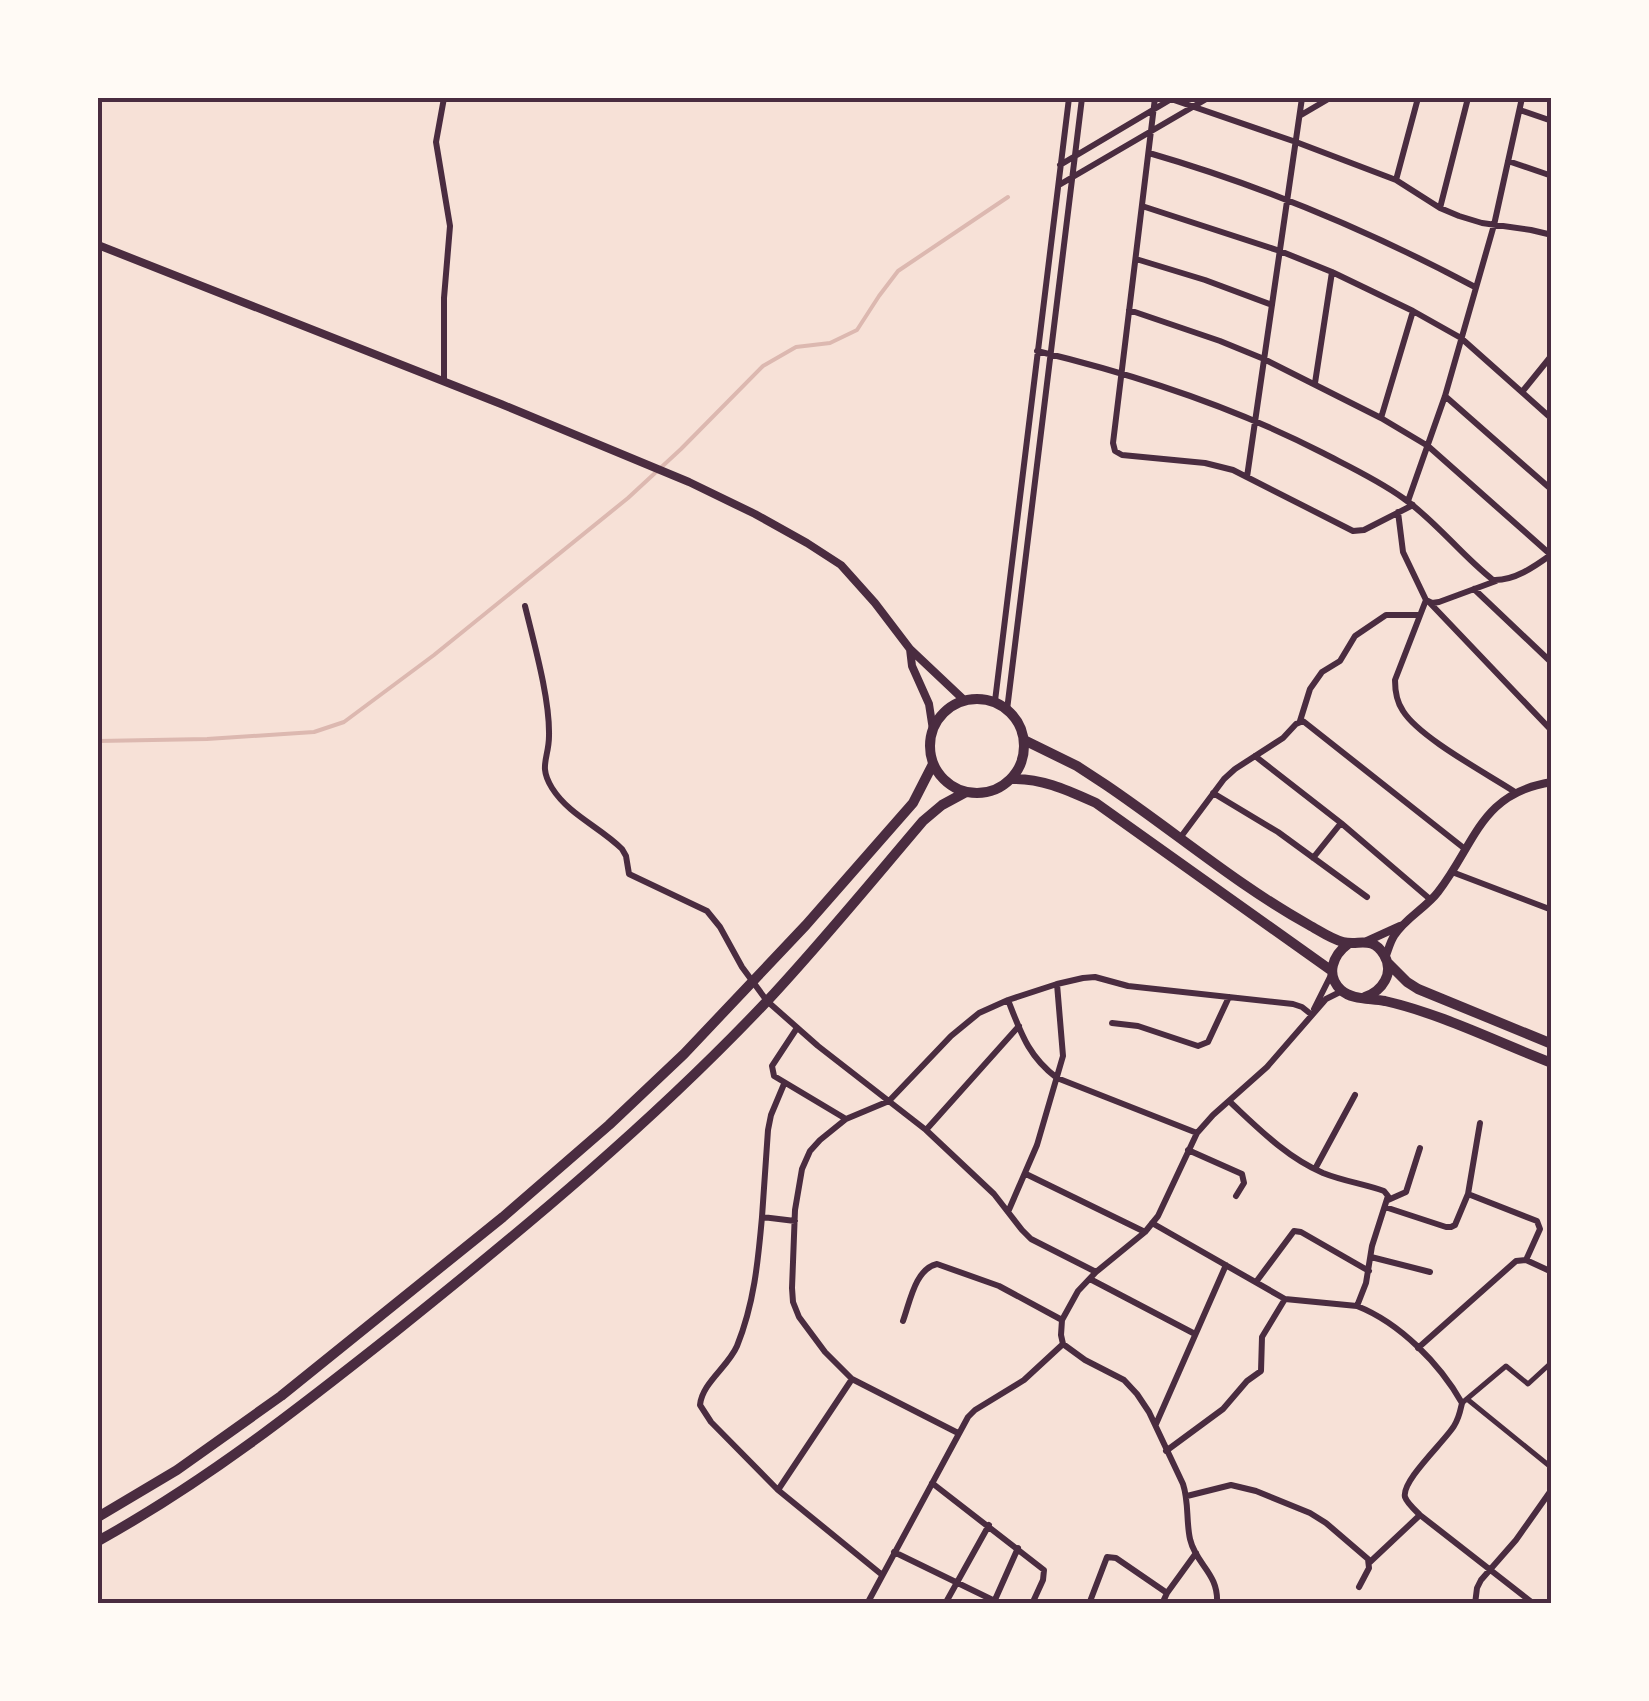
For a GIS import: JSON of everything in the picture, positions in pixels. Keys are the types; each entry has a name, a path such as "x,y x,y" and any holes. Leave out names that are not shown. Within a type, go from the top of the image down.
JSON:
{"highway":[{"path":"964,700 994,701 1020,724 1024,754 1020,768 998,789 982,794 966,792 946,782 933,764 932,730 945,711 964,700"},
{"path":"1024,740 1077,766 1281,910 1348,944"},
{"path":"98,1517 208,1449 281,1396 503,1217 648,1090 753,983 913,803 933,764"},
{"path":"1012,779 1030,778 1096,803 1332,972"},
{"path":"98,1541 160,1506 290,1416 617,1147 767,1001 922,821 966,792"},
{"path":"1552,1044 1418,989 1377,947 1364,942 1348,944 1333,960 1335,983 1351,996 1413,1010 1552,1063"},
{"path":"1365,997 1374,994 1386,980 1386,960"}],"street":[{"path":"444,98 436,142 450,226 444,298 444,381"},
{"path":"994,701 1068,98"},
{"path":"1007,710 1082,98"},
{"path":"1156,98 1113,444 1117,453 1205,463 1247,476 1348,530 1364,530 1410,503 1494,225 1522,98"},
{"path":"1060,165 1173,98 1396,180 1459,216 1552,235"},
{"path":"1058,186 1208,98"},
{"path":"1247,476 1302,98"},
{"path":"1300,116 1330,98"},
{"path":"1396,180 1418,98"},
{"path":"1440,208 1468,98"},
{"path":"1520,110 1552,121"},
{"path":"1149,152 1287,199 1383,240 1476,287"},
{"path":"1508,161 1552,176"},
{"path":"1142,206 1280,251 1413,311 1461,338 1552,419"},
{"path":"98,245 690,482 789,532 841,565 876,603 910,650 964,700"},
{"path":"1136,259 1272,305"},
{"path":"1315,383 1332,272"},
{"path":"1129,310 1264,359 1382,418 1428,446 1551,554 1521,574 1439,602 1427,601"},
{"path":"1382,418 1413,311"},
{"path":"1037,351 1122,372 1256,420 1346,464 1410,503 1496,581"},
{"path":"1522,392 1552,355"},
{"path":"1445,396 1552,490"},
{"path":"1398,512 1403,552 1427,601 1552,731"},
{"path":"1474,589 1552,663"},
{"path":"1427,601 1395,680 1401,709 1412,723 1515,792"},
{"path":"525,606 548,717 549,744 544,769 554,792 622,849 630,874 707,911 767,1001 926,1130 994,1194 1032,1239 1096,1272"},
{"path":"1180,839 1235,769 1283,738 1300,722 1304,702 1316,679 1340,661 1355,636 1386,615 1420,615"},
{"path":"910,650 912,666 929,704 932,730"},
{"path":"1300,722 1307,722 1464,849"},
{"path":"1255,756 1431,900"},
{"path":"1386,960 1394,935 1431,900 1490,813 1515,792 1552,782"},
{"path":"1213,793 1263,822 1367,897"},
{"path":"1312,858 1341,823"},
{"path":"1452,872 1552,910"},
{"path":"1364,942 1404,924"},
{"path":"1312,1014 1332,972"},
{"path":"958,1433 852,1379 808,1333 793,1302 802,1168 820,1140 846,1120 889,1101 951,1036 980,1013 1056,984 1095,978 1128,986 1293,1004 1312,1014"},
{"path":"1008,1213 1038,1145 1063,1056 1056,984"},
{"path":"1217,1604 1211,1573 1190,1539 1188,1496 1155,1425 1124,1380 1064,1344 1062,1320 1089,1278 1152,1223 1197,1132 1267,1067 1326,999 1342,991"},
{"path":"1112,1022 1204,1045 1228,997"},
{"path":"1008,1000 1029,1050 1057,1078 1197,1132"},
{"path":"926,1130 1018,1026"},
{"path":"798,1028 772,1066 774,1076 846,1120"},
{"path":"784,1084 768,1130 755,1286 748,1316 735,1351 704,1392 700,1405 711,1422 778,1490 881,1574"},
{"path":"1315,1169 1354,1095"},
{"path":"1230,1101 1296,1159 1384,1191 1388,1196 1358,1306"},
{"path":"1386,1203 1452,1228 1468,1194 1480,1123"},
{"path":"1386,1203 1406,1192 1420,1148"},
{"path":"1188,1150 1242,1174 1244,1183 1236,1196"},
{"path":"1026,1174 1144,1232"},
{"path":"1468,1194 1537,1221 1540,1229 1526,1260"},
{"path":"762,1217 796,1220"},
{"path":"1152,1223 1285,1299 1358,1306 1383,1320 1418,1348 1465,1401 1552,1468"},
{"path":"1256,1282 1294,1231 1369,1271"},
{"path":"1371,1256 1430,1272"},
{"path":"1418,1348 1516,1260 1526,1260 1552,1272"},
{"path":"903,1321 922,1274 937,1264 999,1286 1062,1320"},
{"path":"1155,1425 1226,1265"},
{"path":"1089,1278 1195,1334"},
{"path":"1166,1451 1223,1409 1260,1371 1262,1337 1285,1299"},
{"path":"867,1604 958,1433 975,1410 1024,1380 1064,1344"},
{"path":"1534,1604 1420,1515 1405,1497 1405,1488 1457,1421 1465,1401 1506,1366 1528,1384 1552,1362"},
{"path":"778,1490 852,1379"},
{"path":"932,1483 1044,1570 1044,1580 1032,1604"},
{"path":"1188,1496 1231,1485 1256,1491 1310,1513 1370,1562"},
{"path":"1474,1604 1477,1588 1552,1489"},
{"path":"1360,1587 1370,1562 1420,1515"},
{"path":"945,1604 989,1525"},
{"path":"894,1552 997,1602 1018,1548"},
{"path":"1162,1604 1196,1554"},
{"path":"1089,1604 1107,1557 1116,1558 1168,1593"}],"waterway":[{"path":"98,741 314,732 344,722 434,655 628,498 763,366 796,347 830,343 857,330 898,271 1008,197"}]}
